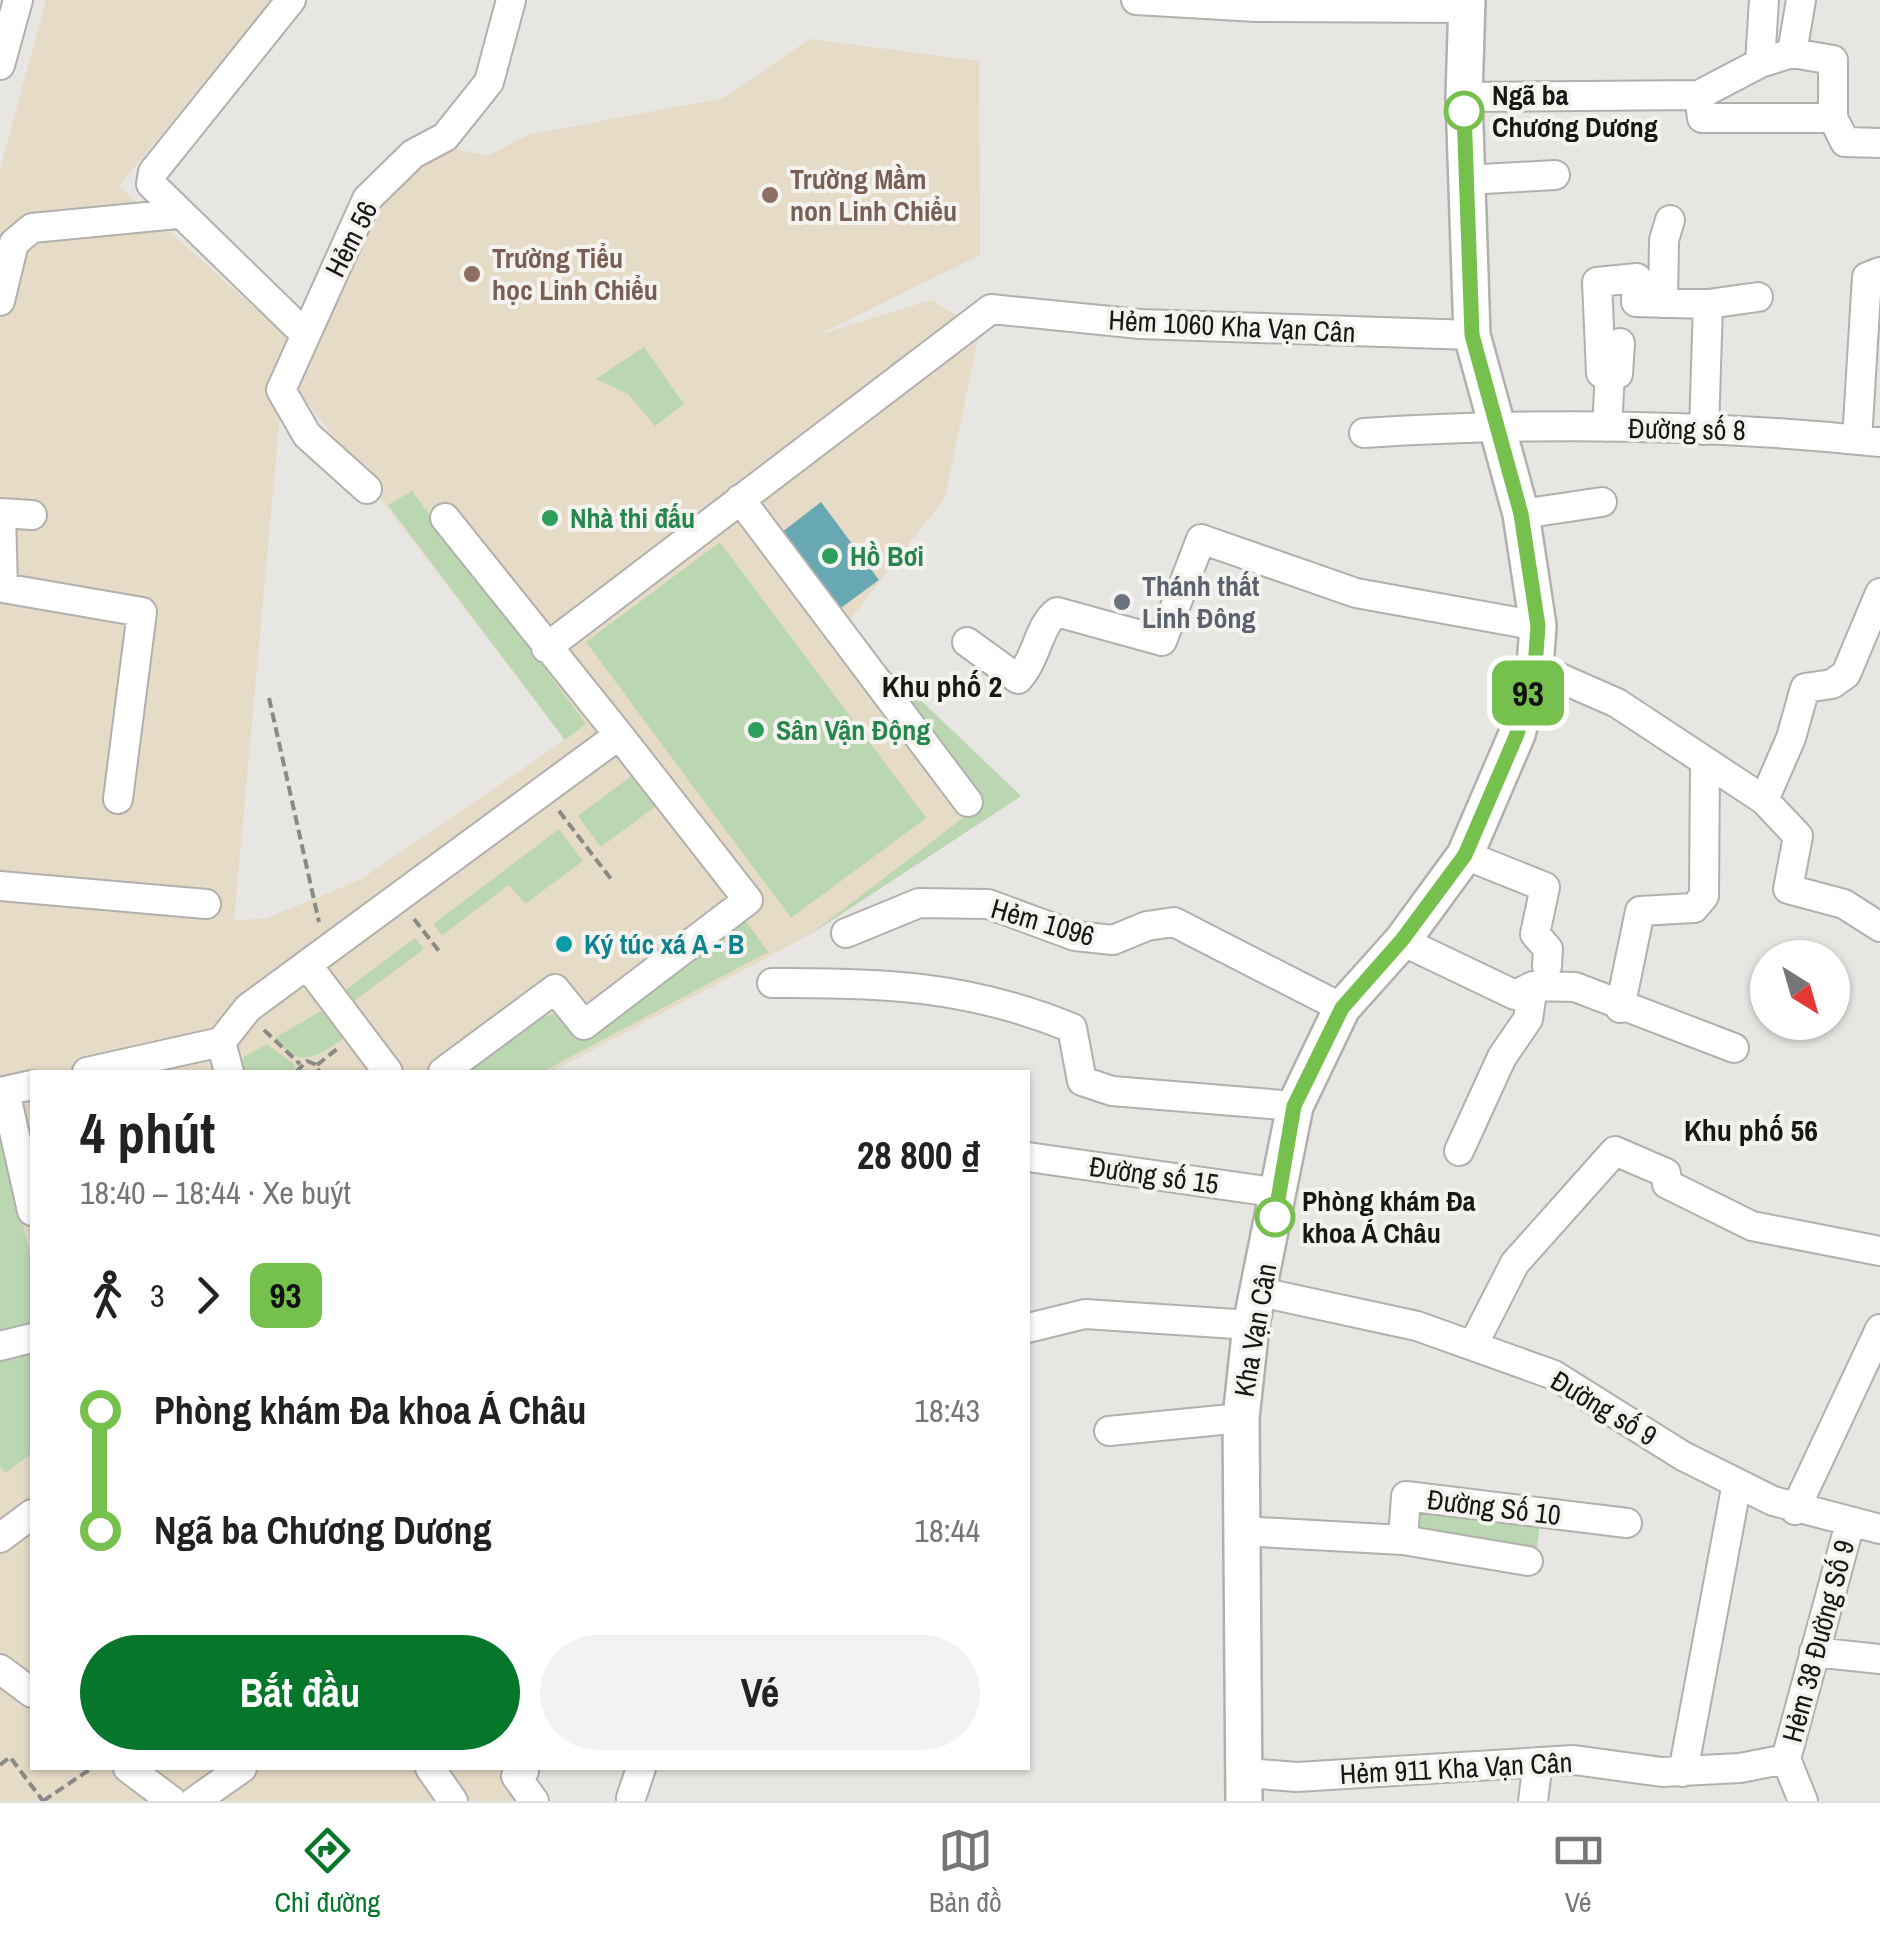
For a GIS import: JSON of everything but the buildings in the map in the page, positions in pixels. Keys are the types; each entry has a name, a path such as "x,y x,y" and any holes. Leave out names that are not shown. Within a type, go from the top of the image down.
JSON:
{"main road":[{"name":"Kha Vạn Cân","path":"1245,1787 1241,1418 1256,1308 1294,1106 1342,1008 1402,940 1465,855 1517,734 1535,667 1538,626 1521,514 1472,335 1465,180 1467,4"}],"street":[{"path":"0,65 18,0"},
{"path":"291,0 154,172 151,184 155,193 305,334"},
{"name":"Hẻm 56","path":"367,490 308,435 281,390 367,199 413,154 445,137 489,82 511,0"},
{"path":"1136,0 1467,4"},
{"path":"1760,63 1764,0"},
{"path":"1792,52 1801,0"},
{"path":"1464,97 1698,95 1760,63 1792,52 1834,60 1832,118 1845,142 1880,143"},
{"path":"1698,95 1702,118 1832,118"},
{"path":"1465,180 1556,175"},
{"path":"0,301 14,243 32,228 177,214"},
{"path":"1663,303 1664,240 1670,220"},
{"path":"1868,441 1866,277 1880,272"},
{"path":"1607,428 1597,372 1597,282 1637,278 1636,302 1708,304 1758,298"},
{"path":"1704,430 1708,304"},
{"name":"Hẻm 1060 Kha Vạn Cân","path":"740,498 991,309 1140,324 1472,335"},
{"path":"1597,372 1618,374 1620,342"},
{"name":"Đường số 8","path":"1364,433 1494,424 1704,430 1868,441"},
{"path":"546,648 740,498 968,802"},
{"path":"1521,514 1602,502"},
{"path":"32,515 0,514 2,588 142,612 118,799"},
{"path":"445,518 748,900 584,1025 555,990 447,1070"},
{"path":"967,642 1018,679 1034,663 1048,619 1057,612 1162,641 1201,539 1356,593 1538,626"},
{"path":"1764,800 1791,738 1805,688 1832,684 1846,674 1880,593"},
{"path":"1535,667 1617,703 1764,800 1798,836 1788,888 1844,904 1880,926"},
{"path":"96,1070 221,1042 248,1008 619,735"},
{"path":"1620,1008 1640,911 1694,908 1704,896 1705,762"},
{"path":"1459,1151 1502,1058 1528,1020 1548,948 1534,934 1545,886 1465,855"},
{"path":"0,886 206,904"},
{"name":"Hẻm 1096","path":"846,933 919,902 988,904 1075,936 1114,940 1147,926 1174,922 1342,1008"},
{"path":"1402,940 1515,995 1540,976"},
{"path":"317,959 387,1070"},
{"path":"1540,976 1734,1048"},
{"path":"772,983 854,980 986,1000 1072,1028 1082,1081 1112,1090 1294,1106"},
{"path":"221,1042 229,1070"},
{"path":"30,1085 2,1092 30,1203"},
{"path":"1472,1345 1515,1263 1615,1151 1666,1173 1667,1184 1752,1226 1880,1251"},
{"name":"Đường số 15","path":"1030,1157 1280,1193"},
{"name":"Đường số 9","path":"1030,1328 1085,1314 1256,1308 1417,1326 1554,1375 1682,1456 1796,1510 1880,1530"},
{"path":"1796,1510 1880,1329"},
{"path":"0,1346 30,1338"},
{"path":"1109,1431 1241,1418"},
{"path":"1683,1772 1737,1483"},
{"name":"Đường Số 10","path":"1403,1540 1406,1496 1627,1523"},
{"path":"0,1538 30,1520"},
{"name":"Hẻm 38 Đường Số 9","path":"1786,1759 1850,1523"},
{"name":"Đường Số 10","path":"1241,1531 1403,1540 1528,1561"},
{"path":"1814,1652 1880,1660"},
{"path":"1786,1759 1803,1801"},
{"name":"Hẻm 911 Kha Vạn Cân","path":"1245,1787 1297,1777 1574,1760 1683,1772 1786,1759"},
{"path":"1533,1801 1538,1762"},
{"path":"194,1801 239,1770"},
{"path":"431,1770 453,1801"},
{"path":"523,1770 516,1776 534,1801"},
{"path":"632,1800 640,1770"}],"path":[{"path":"269,698 317,959"},
{"path":"544,791 611,879"},
{"path":"398,899 440,951"},
{"path":"248,1008 272,1041 300,1064 312,1062 318,1070"},
{"path":"297,1070 300,1064"},
{"path":"0,1765 10,1758 43,1801 89,1770"}],"shaded area":[{"path":"46,0 271,0 119,186 287,337 234,920 265,919 360,880 565,740 291,381 375,201 420,156 449,147 487,156 528,135 723,98 810,39 979,61 980,255 818,335 931,300 980,329 945,498 844,627 1021,796 811,934 555,1070 30,1070 30,1770 517,1770 539,1801 0,1801 0,169"}],"green space":[{"path":"644,347 684,404 655,426 628,394 596,379"},
{"path":"412,491 586,724 565,740 388,505"},
{"name":"Sân Vận Động","path":"720,542 926,818 791,918 586,642"},
{"path":"844,627 1021,796 811,934 981,804"},
{"path":"637,772 660,803 601,847 578,816"},
{"path":"559,829 583,861 525,904 509,885 442,935 433,924"},
{"path":"742,916 768,952 546,1070 468,1070 537,1018 555,1014 576,1040"},
{"path":"415,938 424,949 347,1006 339,995"},
{"path":"321,1011 344,1038 325,1051 300,1057 275,1038"},
{"path":"267,1044 295,1065 294,1070 240,1070 244,1057"},
{"path":"0,1130 30,1256 30,1326 0,1334"},
{"path":"30,1344 30,1454 5,1473 0,1466 0,1352"},
{"path":"1411,1507 1540,1523 1535,1565 1406,1550"}],"water":[{"name":"Hồ Bơi","path":"821,502 879,580 838,610 781,533"}],"bus line":[{"name":"93","path":"1275,1217 1294,1106 1342,1008 1402,940 1465,855 1517,734 1535,667 1538,626 1521,514 1472,335 1464,111"}],"place":[{"name":"Ngã ba Chương Dương","path":"1464,111"},
{"name":"Trường Mầm non Linh Chiểu","path":"770,195"},
{"name":"Trường Tiểu học Linh Chiểu","path":"472,274"},
{"name":"Nhà thi đấu","path":"550,518"},
{"name":"Hồ Bơi","path":"830,556"},
{"name":"Thánh thất Linh Đông","path":"1122,602"},
{"name":"Sân Vận Động","path":"756,730"},
{"name":"Ký túc xá A - B","path":"564,944"},
{"name":"Phòng khám Đa khoa Á Châu","path":"1275,1217"}],"district":[{"name":"Khu phố 2","path":"942,686"},
{"name":"Khu phố 56","path":"1751,1130"}]}
